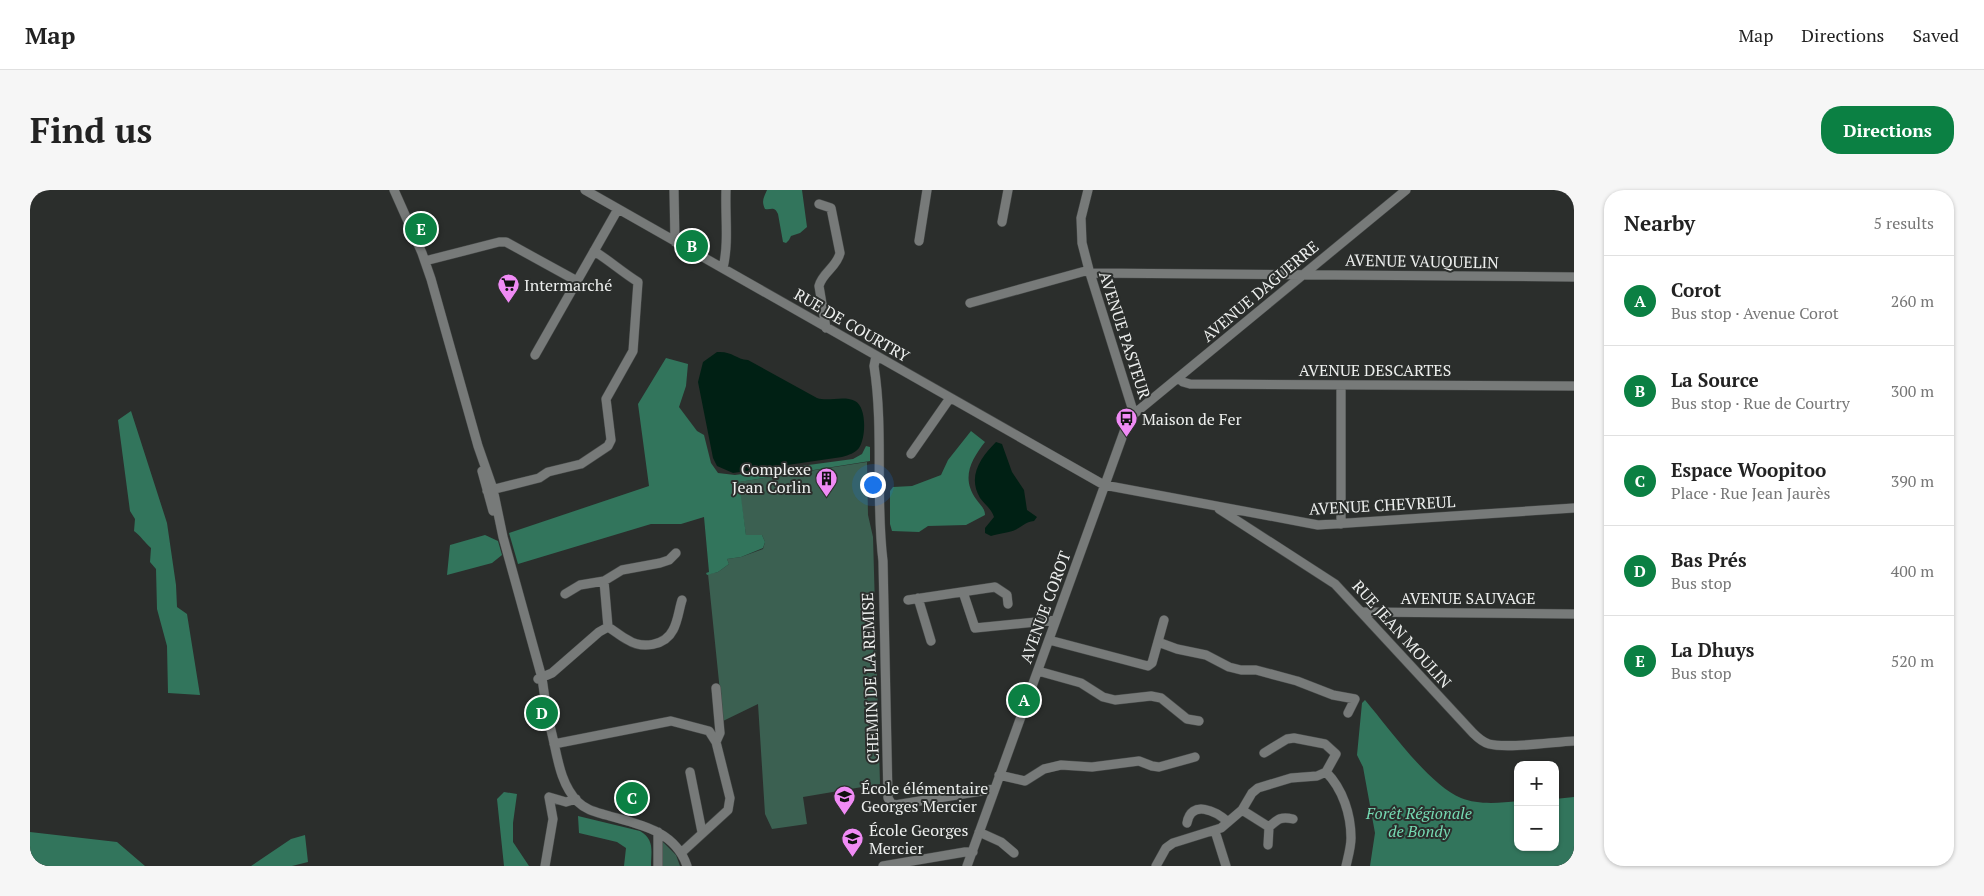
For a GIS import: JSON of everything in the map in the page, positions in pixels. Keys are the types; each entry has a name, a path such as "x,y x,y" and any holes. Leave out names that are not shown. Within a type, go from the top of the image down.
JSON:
{"street":[{"path":"394,190 428,260 490,490 497,524 503,537 528,632 548,720 564,779 576,799 583,806 593,811 641,824 667,838 681,853 687,866"},
{"name":"RUE DE COURTRY","path":"586,190 1104,485"},
{"path":"674,190 676,242"},
{"path":"724,268 727,225 725,216 726,190"},
{"path":"919,241 927,190"},
{"path":"1002,222 1008,190"},
{"name":"AVENUE PASTEUR","path":"1088,190 1080,226 1089,272 1134,414 1126,426 1104,485"},
{"name":"AVENUE DAGUERRE","path":"1134,414 1406,190"},
{"path":"819,204 832,208 840,253 838,259 820,280 819,286 826,328"},
{"path":"535,355 618,209"},
{"path":"428,260 499,242 506,242 577,281"},
{"path":"490,490 581,464 608,446 611,440 606,399 633,351 638,282 594,251"},
{"name":"AVENUE VAUQUELIN","path":"970,304 1089,272 1574,277"},
{"name":"CHEMIN DE LA REMISE","path":"876,356 874,366 880,537 883,561 888,798 895,805 994,789"},
{"name":"AVENUE DESCARTES","path":"1178,378 1190,384 1340,386 1520,384 1574,386"},
{"path":"1340,386 1341,524"},
{"path":"912,454 950,398"},
{"name":"AVENUE CHEVREUL","path":"1104,485 1214,506 1238,516 1310,524 1341,524 1574,508"},
{"name":"AVENUE COROT","path":"968,866 1104,485"},
{"name":"RUE JEAN MOULIN","path":"1238,516 1335,584 1363,612 1472,733 1482,741 1488,744 1500,745 1574,740"},
{"path":"565,594 580,585 604,581 622,570 669,560 676,553"},
{"path":"604,581 608,627"},
{"path":"908,600 995,587 1007,595 1008,604"},
{"path":"963,592 975,628 1056,620"},
{"path":"918,598 930,641"},
{"path":"608,627 636,644 647,645 657,643 666,638 673,630 682,600"},
{"name":"AVENUE SAUVAGE","path":"1363,612 1574,614"},
{"path":"1049,640 1148,666 1152,664 1164,620"},
{"path":"539,679 552,673 599,632 608,627"},
{"path":"1158,642 1177,649 1206,655 1229,667 1242,670 1256,670 1297,681 1332,695 1355,699 1348,713"},
{"path":"1038,671 1081,683 1103,697 1115,700 1151,696 1162,698 1187,719 1199,721"},
{"path":"716,688 720,733 716,742"},
{"path":"554,744 671,721 709,731 716,742 730,798 728,810 681,853"},
{"path":"1156,866 1166,848 1172,843 1215,831 1228,822 1242,810 1252,793 1258,788 1292,778 1317,776 1326,772 1336,754 1325,744 1294,738 1287,739 1264,753"},
{"path":"999,775 1025,781 1044,769 1061,766 1092,767 1139,761 1159,767 1195,757"},
{"path":"690,772 702,832"},
{"path":"1326,772 1340,790 1349,818 1351,840 1346,866"},
{"path":"545,866 552,819 548,797 566,802 576,799"},
{"path":"1187,823 1188,815 1199,808 1220,814 1228,822"},
{"path":"1242,810 1270,827"},
{"path":"1268,845 1270,827 1279,818 1293,819"},
{"path":"1215,831 1226,866"},
{"path":"658,832 658,866"},
{"path":"979,832 1000,842 1014,853"},
{"path":"883,866 973,852"}],"shaded area":[{"path":"717,352 727,353 748,360 817,398 850,399 855,401 862,409 864,423 863,437 859,448 852,454 842,457 733,473 717,466 713,458 698,382 703,362"},
{"path":"996,442 1002,444 1012,472 1024,490 1027,510 1037,517 1034,521 1026,523 1013,531 991,536 985,533 985,528 994,517 976,490 975,475 985,454"},
{"path":"867,462 868,515 873,537 880,784 803,797 807,824 772,829 765,814 758,704 723,721 708,574 718,572 729,564 727,559 741,557 763,549 765,542 762,535 746,535 738,482"},
{"path":"662,841 676,855 680,866 662,866"}],"green space":[{"path":"767,190 802,190 807,227 800,233 791,236 786,243 783,242 777,212 774,209 765,209 763,204"},
{"path":"666,358 688,364 686,386 679,407 697,431 704,435 711,463 718,473 735,475 853,459 862,454 866,446 870,447 870,461 739,482 746,535 762,535 765,542 763,548 741,557 727,559 729,564 718,572 707,575 706,573 709,572 704,517 681,524 651,524 518,564 509,533 649,486 638,404"},
{"path":"131,411 167,523 176,585 177,607 187,614 200,695 168,693 167,646 157,609 156,569 150,562 151,548 134,531 135,519 130,511 118,420"},
{"path":"971,431 985,442 972,462 969,484 985,515 966,525 928,526 919,532 892,531 890,524 890,491 893,487 912,486 941,475 948,460"},
{"path":"485,535 498,541 502,555 492,563 447,575 450,545"},
{"name":"Forêt Régionale de Bondy","path":"1365,700 1410,754 1436,781 1449,791 1461,798 1475,802 1514,801 1514,851 1559,851 1559,799 1574,797 1574,866 1370,866 1375,833 1363,767 1357,755 1362,703"},
{"path":"504,792 517,794 513,823 513,842 529,866 504,866 497,799"},
{"path":"578,816 640,831 645,834 650,842 651,866 624,866 626,848 617,842 579,833"},
{"path":"30,832 117,842 145,866 30,866"},
{"path":"305,835 308,862 292,866 251,866 291,839"}],"place":[{"name":"La Dhuys","path":"421,229"},
{"name":"La Source","path":"692,246"},
{"name":"Intermarché","path":"508,304"},
{"name":"Maison de Fer","path":"1126,438"},
{"name":"Complexe Jean Corlin","path":"827,497"},
{"name":"Corot","path":"1024,700"},
{"name":"Bas Prés","path":"542,713"},
{"name":"Espace Woopitoo","path":"632,798"},
{"name":"École élémentaire Georges Mercier","path":"845,816"},
{"name":"École Georges Mercier","path":"853,858"}]}
